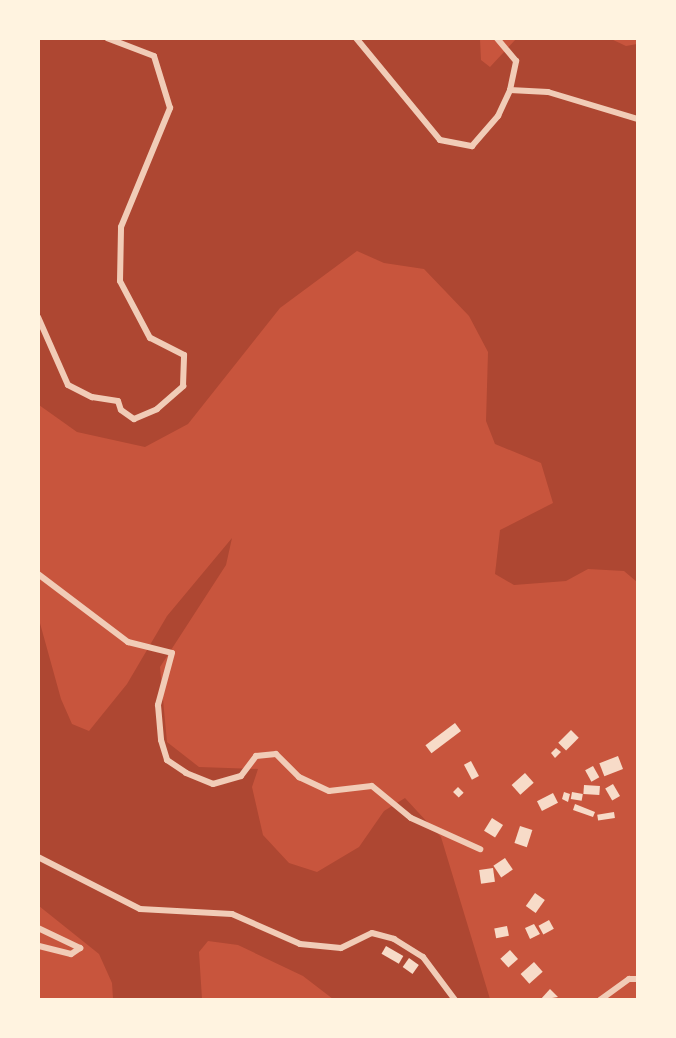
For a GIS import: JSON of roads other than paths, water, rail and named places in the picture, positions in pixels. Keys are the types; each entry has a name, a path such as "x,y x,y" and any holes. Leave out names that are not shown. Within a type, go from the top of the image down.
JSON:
{"street":[{"path":"38,317 68,385 92,397 118,401 121,410 134,419 157,409 183,386 184,355 150,338 120,281 121,227 170,107 154,56 107,38"},
{"path":"356,38 440,140 472,146 498,116 510,90 516,61 497,38"},
{"path":"510,90 548,92 638,119"},
{"path":"38,574 128,642 172,653 158,705 162,740 167,760 186,774 213,784 241,776 256,756 276,754 299,778 328,791 372,786 411,818 480,849"},
{"path":"38,857 140,909 232,914 300,944 341,948 372,933 394,939 423,957 455,999"},
{"path":"38,928 80,948 71,954 38,946"},
{"path":"600,999 628,979 638,978"}]}
